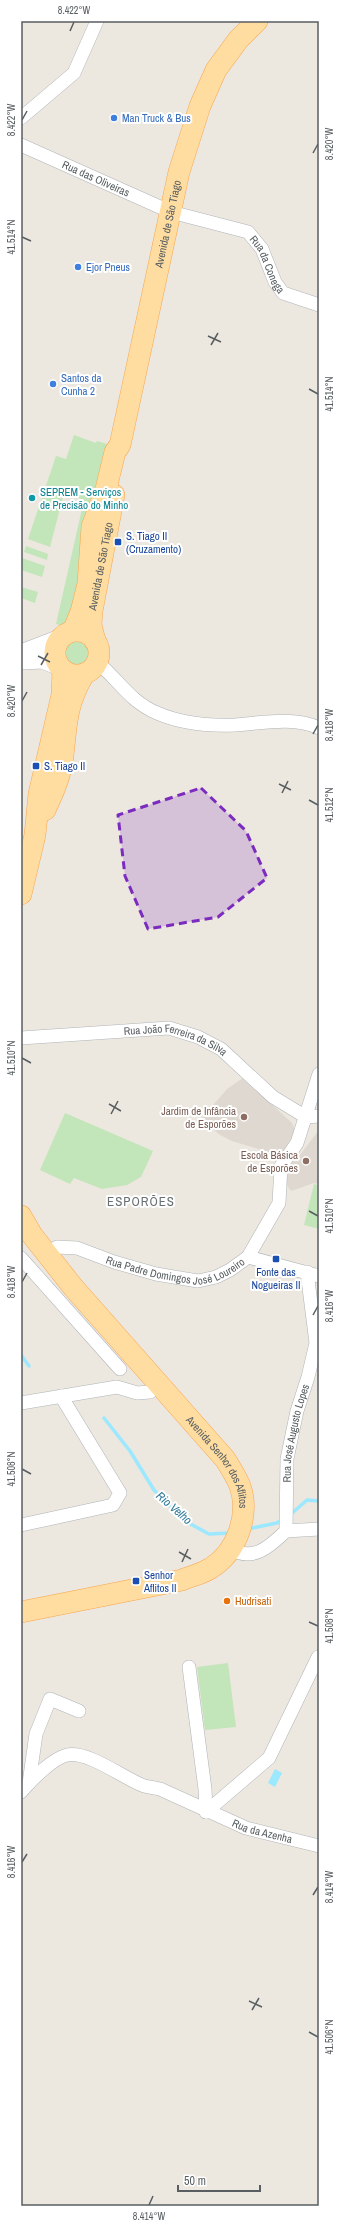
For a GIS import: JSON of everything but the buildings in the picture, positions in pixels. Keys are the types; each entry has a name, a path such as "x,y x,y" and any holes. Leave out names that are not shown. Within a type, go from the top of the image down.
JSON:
{"main road":[{"name":"Avenida de São Tiago","path":"35,835 57,784 62,764 65,727 69,705 99,651 91,625 92,611 121,454 120,445 179,172 200,106 216,70 238,40 257,21"},
{"name":"Avenida de São Tiago","path":"21,894 35,835 39,794 62,695 60,668 55,652 81,612 88,584 92,527 106,489 115,452 120,445"},
{"path":"66,635 86,633 95,641"},
{"path":"60,668 73,675 90,668"},
{"path":"21,1216 46,1254"},
{"name":"Avenida Senhor dos Aflitos","path":"21,1612 182,1580 211,1568 230,1549 239,1532 242,1515 240,1487 225,1459 160,1385 128,1363 46,1254"}],"street":[{"path":"21,118 74,73 97,21"},
{"name":"Rua das Oliveiras","path":"21,145 171,212"},
{"name":"Rua da Conega","path":"171,212 248,232 262,249 275,282 283,293 319,305"},
{"path":"21,654 66,635"},
{"path":"21,660 42,659 60,668"},
{"path":"90,668 135,701 157,713 181,721 234,725 260,722 306,722 319,728"},
{"name":"Rua João Ferreira da Silva","path":"21,1038 168,1028 198,1037 221,1049 273,1097 306,1117"},
{"name":"Rua Padre Domingos José Loureiro","path":"46,1254 57,1247 77,1248 114,1262 156,1274 198,1281 216,1277 248,1257 279,1203 281,1166 297,1143 319,1074"},
{"path":"306,1117 319,1116"},
{"path":"248,1257 313,1274"},
{"path":"21,1258 128,1363 117,1387"},
{"name":"Rua José Augusto Lopes","path":"286,1531 288,1459 298,1411 316,1343 313,1274"},
{"path":"21,1404 117,1387 137,1393 150,1392 160,1385"},
{"path":"21,1524 113,1505 120,1493 61,1396"},
{"path":"230,1549 239,1554 266,1550 286,1531 319,1529"},
{"path":"206,1812 269,1758 318,1657"},
{"path":"189,1667 205,1789 206,1812"},
{"path":"25,1788 36,1734 50,1699 79,1711"},
{"name":"Rua da Azenha","path":"25,1788 45,1769 67,1755 86,1758 144,1786 160,1789 206,1812 246,1828 319,1846"}],"highlighted area":[{"path":"201,788 246,831 267,878 218,917 148,929 125,876 118,815"}],"shaded area":[{"name":"Jardim de Infância de Esporões","path":"243,1078 292,1123 295,1131 285,1149 280,1153 275,1154 232,1141 220,1135 201,1119 227,1089"},
{"name":"Escola Básica de Esporões","path":"319,1130 319,1184 314,1183 291,1191 286,1184 291,1161 296,1160"}],"green space":[{"path":"74,435 96,443 97,441 110,445 83,577 66,623 60,625 56,624 84,500 64,493 50,547 28,539 56,456 66,459"},
{"path":"26,546 48,554 47,560 24,552"},
{"path":"22,558 45,566 42,577 21,570"},
{"path":"21,587 38,592 35,603 21,598"},
{"path":"76,638 82,639 90,647 90,659 82,667 76,668 70,667 62,659 61,653 62,647 70,639"},
{"path":"65,1113 153,1151 141,1177 127,1185 102,1189 74,1178 70,1184 40,1170"},
{"path":"314,1184 319,1186 319,1229 304,1225"},
{"path":"228,1663 236,1727 205,1730 197,1667"}],"water":[{"path":"275,1769 282,1773 275,1787 268,1783"}],"waterway":[{"name":"Rio Velho","path":"21,1355 29,1366"},
{"name":"Rio Velho","path":"104,1418 130,1451 154,1490 185,1521 209,1534 231,1533"},
{"name":"Rio Velho","path":"290,1515 307,1500 319,1501"},
{"name":"Rio Velho","path":"247,1529 277,1523 283,1519"}],"place":[{"name":"Man Truck & Bus","path":"114,118"},
{"name":"Ejor Pneus","path":"78,267"},
{"name":"Santos da Cunha 2","path":"53,384"},
{"name":"SEPREM - Serviços de Precisão do Minho","path":"32,498"},
{"name":"S. Tiago II (Cruzamento)","path":"118,542"},
{"name":"S. Tiago II","path":"36,766"},
{"name":"Jardim de Infância de Esporões","path":"244,1117"},
{"name":"Escola Básica de Esporões","path":"306,1161"},
{"name":"Fonte das Nogueiras II","path":"276,1259"},
{"name":"Senhor Aflitos II","path":"136,1581"},
{"name":"Hudrisati","path":"227,1601"}],"district":[{"name":"ESPORÕES","path":"141,1201"}]}
